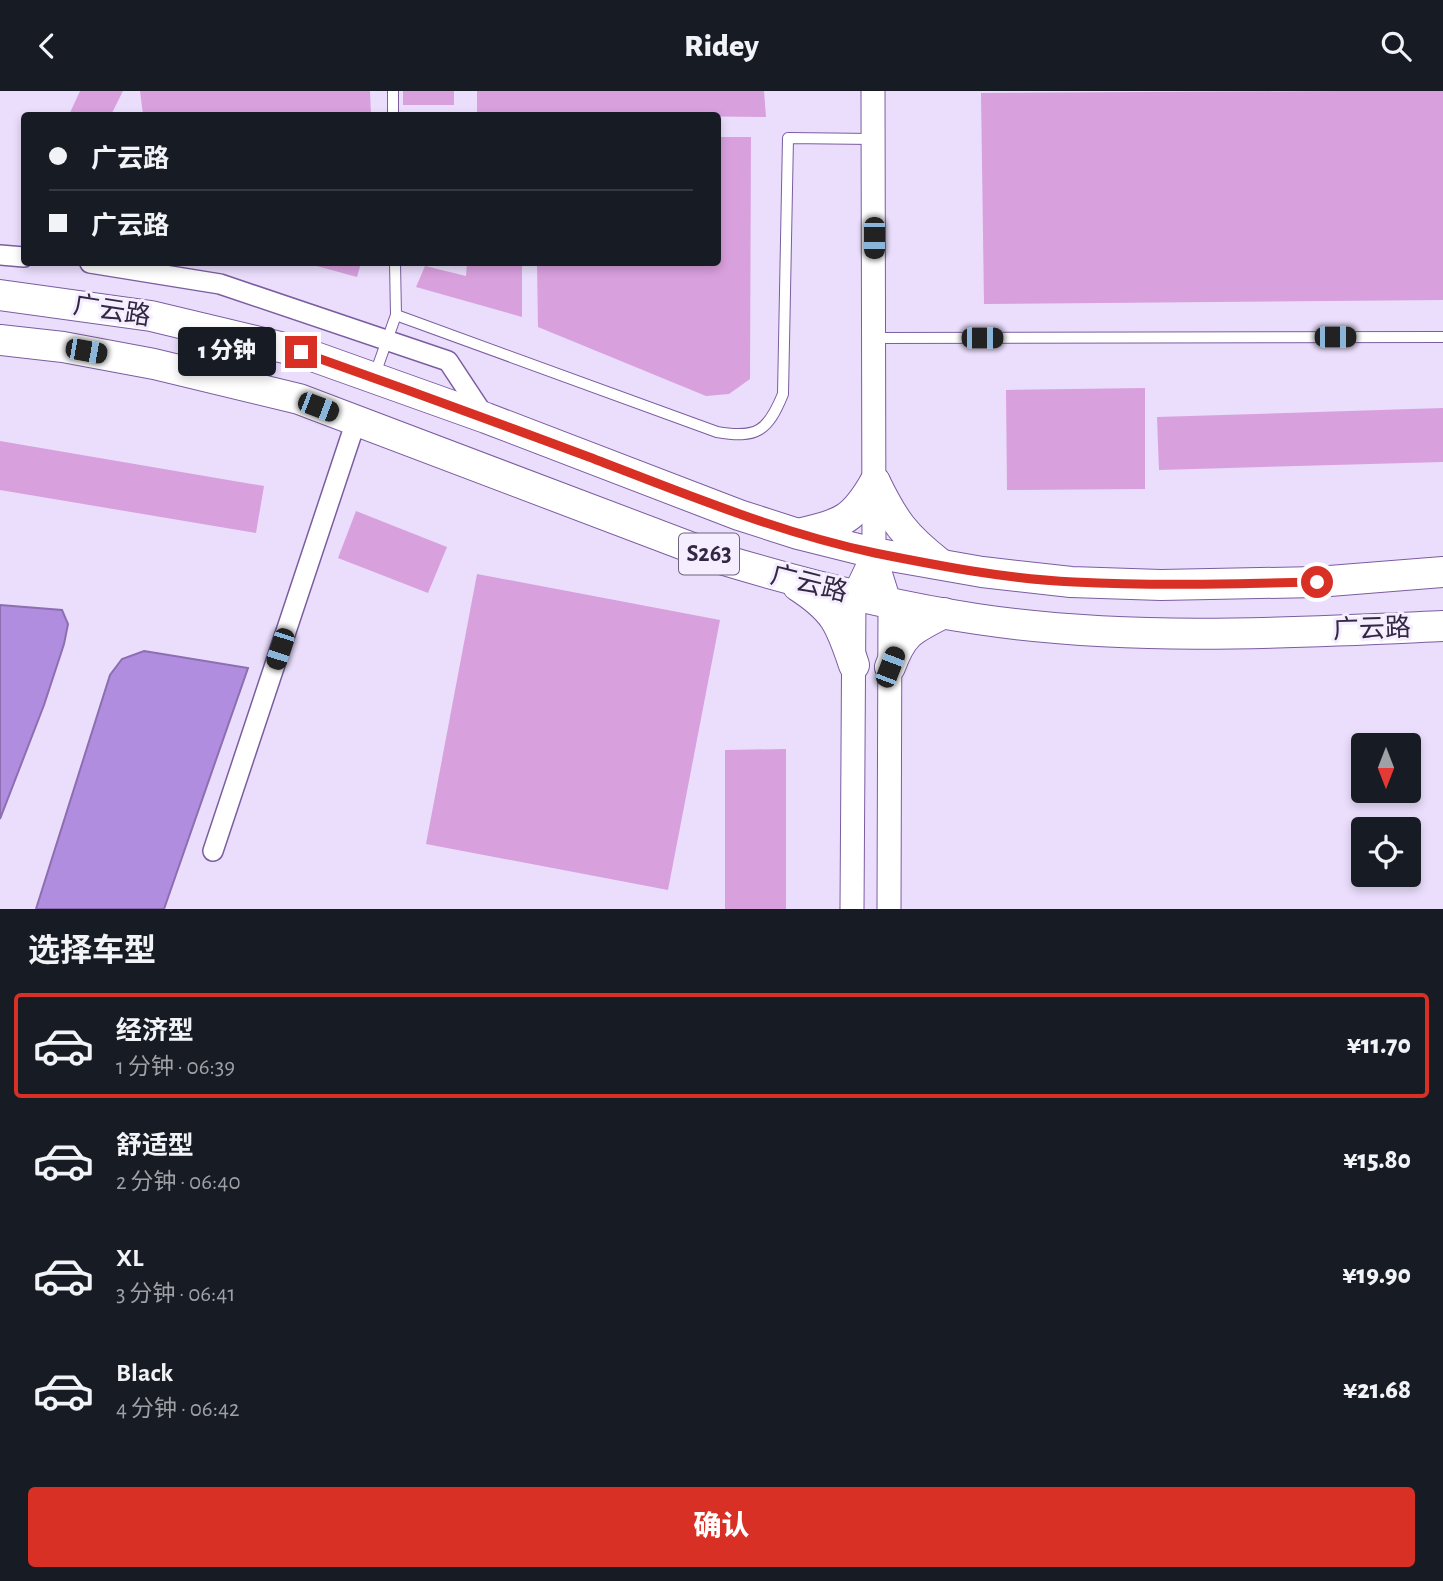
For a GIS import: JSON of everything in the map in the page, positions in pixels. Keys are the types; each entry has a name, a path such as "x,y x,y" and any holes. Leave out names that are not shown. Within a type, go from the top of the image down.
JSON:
{"main road":[{"name":"广云路","path":"0,295 151,316 301,352 486,418 739,515 798,534 874,553 982,572 1071,582 1161,585 1317,582 1443,572"},
{"name":"广云路","path":"0,340 63,347 154,364 299,399 724,560 789,580 890,604 1064,628 1157,633 1443,626"},
{"path":"798,534 838,524 861,507 875,482"},
{"path":"875,482 892,518 913,542 941,565"},
{"path":"789,580 818,599 841,625 854,665"},
{"path":"890,667 899,642 918,627 944,613"}],"street":[{"path":"873,91 874,553 890,604 889,909"},
{"path":"0,255 21,257"},
{"path":"109,266 220,284 448,361 486,418"},
{"path":"213,851 356,421"},
{"path":"852,909 854,595 874,553"}],"lane":[{"path":"393,91 393,112"},
{"path":"396,315 717,432 739,436 759,431 773,418 783,394 788,138 873,139"},
{"path":"373,378 396,315 396,266"},
{"path":"874,338 1443,337"}],"shaded area":[{"path":"0,605 62,610 68,624 44,705 0,819"},
{"path":"144,651 248,668 164,909 36,909 110,675 122,659"}],"building":[{"path":"80,91 123,91 112,112 70,112"},
{"path":"140,91 370,91 371,112 143,112"},
{"path":"403,91 454,91 454,105 403,105"},
{"path":"477,91 764,91 766,117 721,117 721,112 477,112"},
{"path":"1443,91 1443,300 984,304 981,93"},
{"path":"721,137 751,137 750,379 729,394 706,396 538,327 537,266 721,266"},
{"path":"317,266 360,266 357,277"},
{"path":"425,266 466,276 467,266 522,266 522,317 416,287"},
{"path":"1145,388 1145,489 1007,490 1006,390"},
{"path":"1443,408 1443,462 1159,470 1157,417"},
{"path":"0,441 264,486 256,533 0,490"},
{"path":"356,511 447,547 428,593 338,558"},
{"path":"477,574 720,620 668,890 426,844"},
{"path":"786,749 786,909 725,909 725,750"}],"route":[{"path":"301,352 486,418 739,515 798,534 874,553 982,572 1071,582 1161,585 1317,582"}]}
